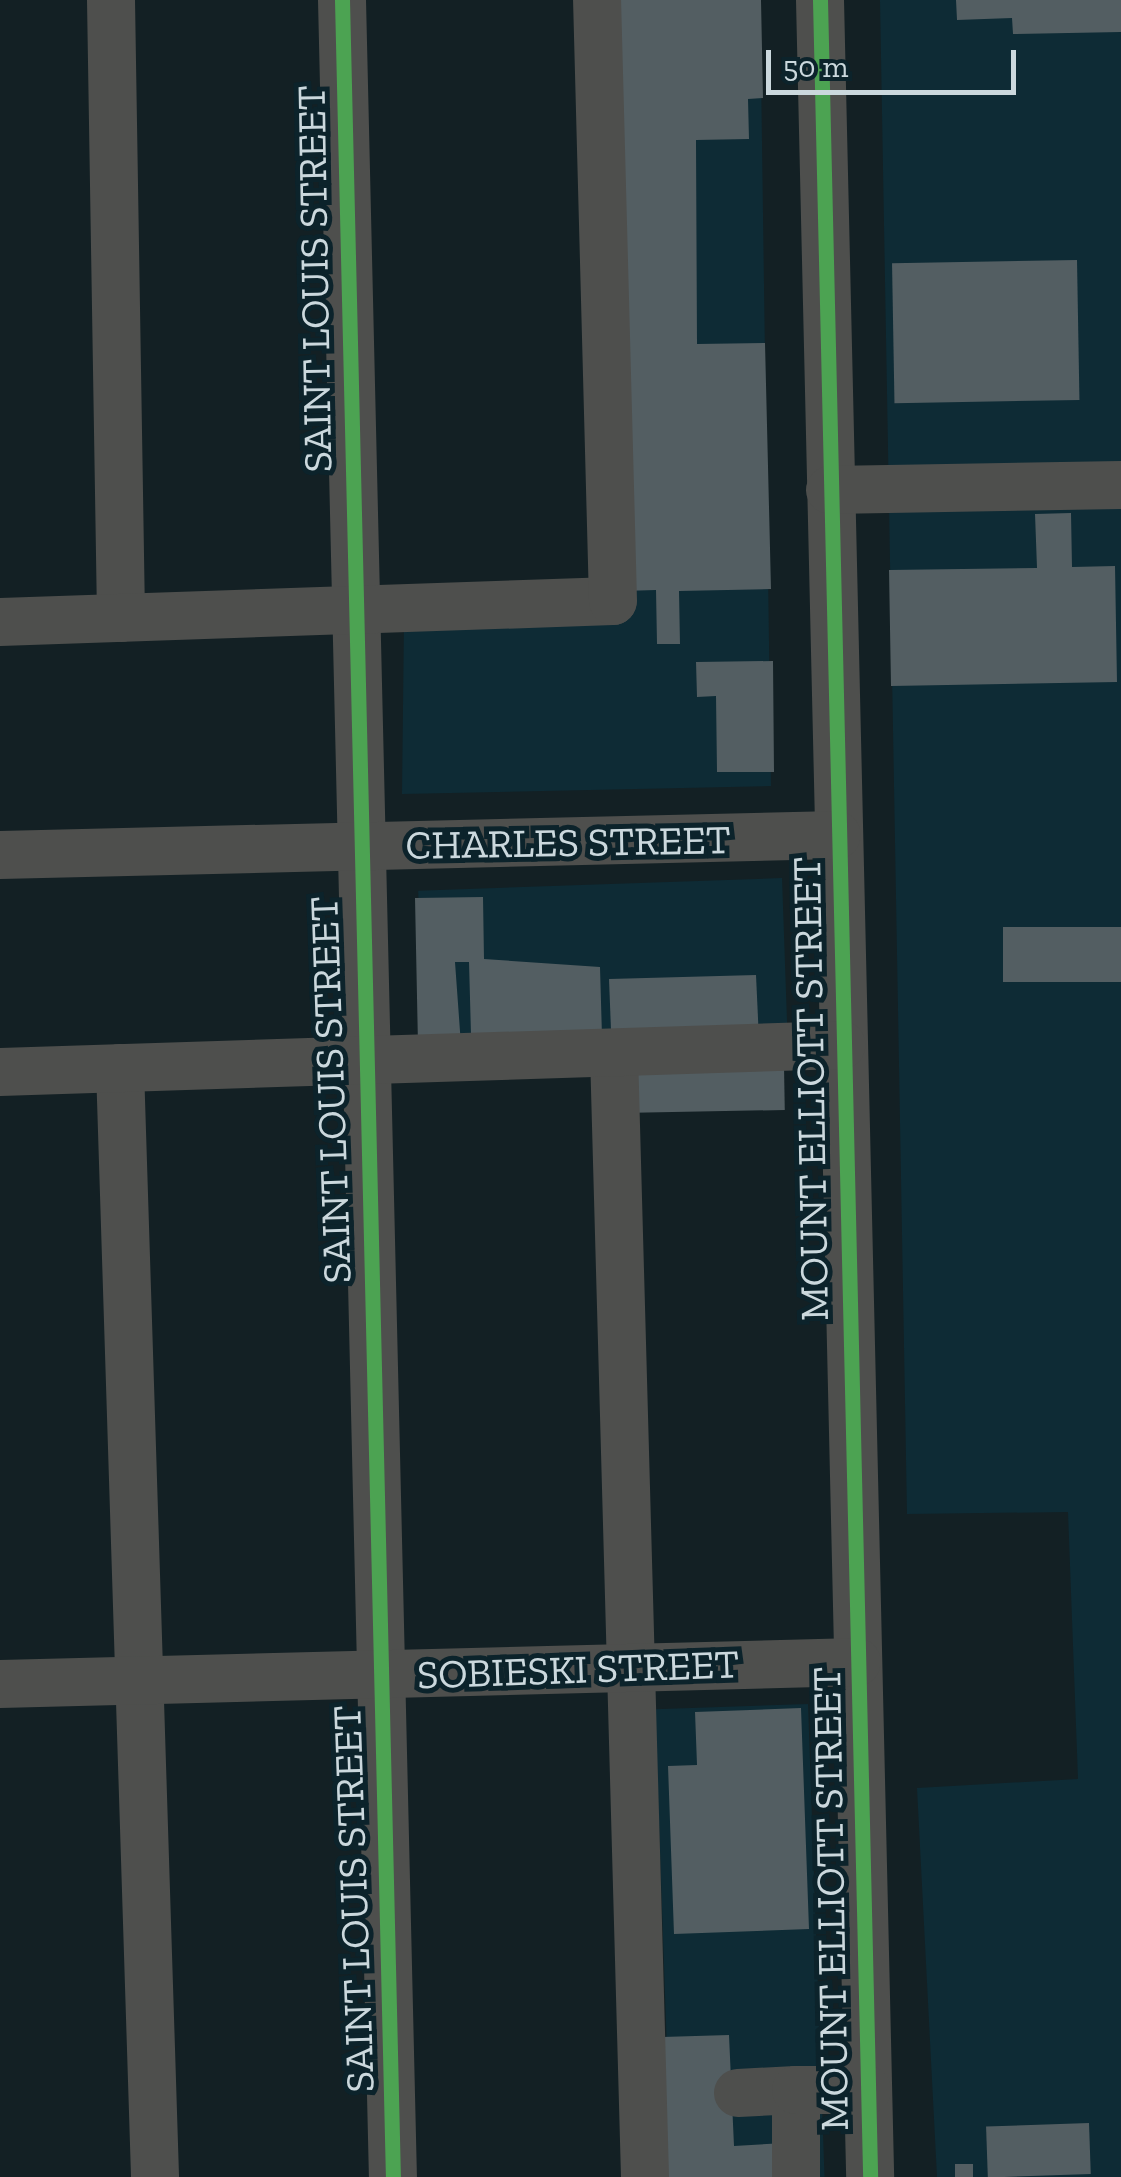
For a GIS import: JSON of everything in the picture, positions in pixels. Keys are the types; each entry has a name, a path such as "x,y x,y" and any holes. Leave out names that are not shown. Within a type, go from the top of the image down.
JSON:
{"street":[{"path":"110,0 122,618"},
{"name":"SAINT LOUIS STREET","path":"342,0 356,847 394,2177"},
{"path":"0,622 614,601 598,0"},
{"name":"MOUNT ELLIOTT STREET","path":"820,0 870,2177"},
{"path":"830,490 1121,486"},
{"name":"CHARLES STREET","path":"0,855 837,835"},
{"path":"0,1072 842,1046"},
{"path":"614,1053 636,1668 644,2177"},
{"path":"120,1068 155,2177"},
{"name":"SOBIESKI STREET","path":"0,1684 856,1662"},
{"path":"796,2090 796,2177"},
{"path":"738,2094 867,2090"}],"shaded area":[{"path":"605,0 760,0 771,786 402,794 404,621 616,617"},
{"path":"880,0 1121,0 1121,2177 937,2177 917,1788 1078,1779 1068,1512 907,1514"},
{"path":"782,878 788,1037 424,1050 418,891"},
{"path":"808,1704 825,2177 671,2177 655,1709"}],"building":[{"path":"611,0 761,0 763,98 748,99 749,139 696,140 697,344 765,343 771,589 679,591 680,644 657,644 656,590 623,591"},
{"path":"956,0 1121,0 1121,32 1013,34 1012,18 957,20"},
{"path":"1077,260 1079,400 894,403 892,263"},
{"path":"1071,513 1072,567 1115,566 1117,682 891,686 889,570 1037,568 1035,514"},
{"path":"773,661 774,772 717,772 716,696 697,697 696,662"},
{"path":"483,897 484,959 600,967 602,1036 471,1035 469,962 455,962 461,1045 418,1046 415,898"},
{"path":"1003,927 1121,927 1121,982 1003,982"},
{"path":"756,975 759,1040 611,1030 609,979"},
{"path":"784,1066 785,1110 634,1113 633,1069"},
{"path":"801,1708 809,1929 674,1934 668,1766 697,1765 695,1712"},
{"path":"729,2035 734,2146 785,2143 787,2177 668,2177 662,2037"},
{"path":"1089,2123 1091,2174 988,2177 986,2127"},
{"path":"955,2164 973,2164 973,2177 955,2177"}],"cycle path":[{"path":"342,0 393,2177"},
{"path":"820,0 870,2177"}]}
